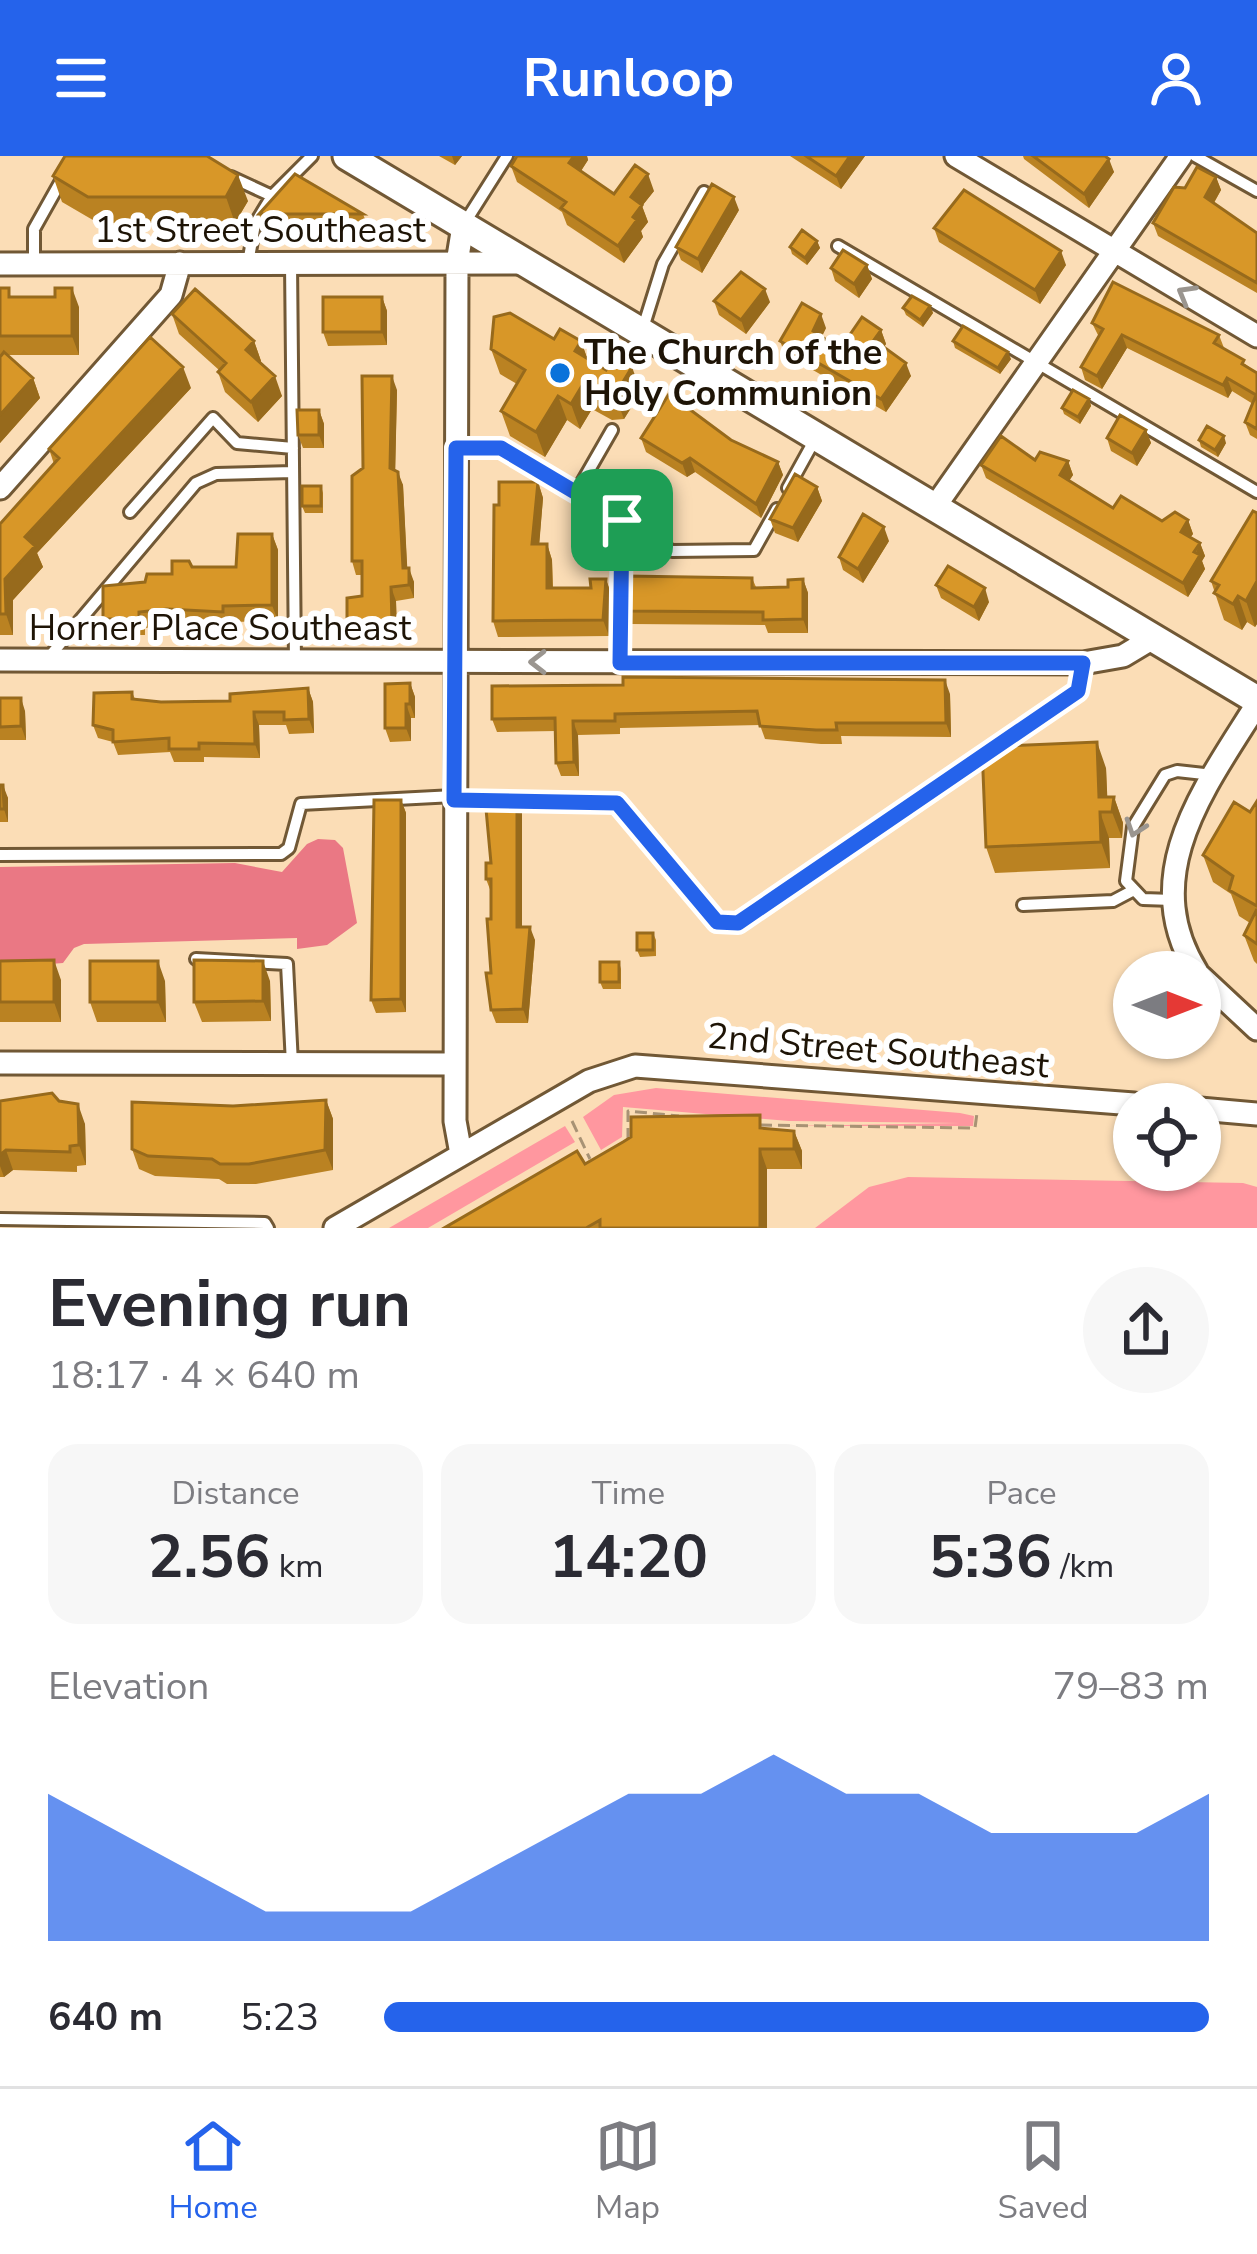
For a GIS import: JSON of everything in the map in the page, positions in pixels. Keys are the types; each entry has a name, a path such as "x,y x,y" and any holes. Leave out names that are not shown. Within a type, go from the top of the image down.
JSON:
{"main road":[{"path":"347,156 1257,702"}],"street":[{"path":"934,508 1181,156"},
{"path":"970,160 1257,336"},
{"path":"334,1228 461,1154 454,1064 454,798 457,263 463,226"},
{"name":"1st Street Southeast","path":"0,264 521,262"},
{"path":"0,488 171,295 180,263"},
{"name":"Horner Place Southeast","path":"0,660 1083,663 1121,657 1153,638"},
{"path":"1186,951 1172,900 1181,834 1257,702"},
{"path":"1221,995 1257,1029"},
{"path":"0,1063 454,1064"},
{"name":"2nd Street Southeast","path":"461,1154 616,1070 656,1066 1113,1102"},
{"path":"1221,1111 1257,1114"}],"lane":[{"path":"34,264 34,229 75,156"},
{"path":"248,263 255,224 272,196 312,156"},
{"path":"463,226 507,156"},
{"path":"1195,156 1257,191"},
{"path":"218,169 272,196"},
{"path":"641,331 663,264 704,192"},
{"path":"838,246 1257,492"},
{"path":"291,263 295,662"},
{"path":"130,512 213,418 237,443 293,448"},
{"path":"577,491 612,430"},
{"path":"456,448 501,448 672,551 754,550 816,438"},
{"path":"46,661 196,483 217,474 293,472"},
{"path":"620,663 622,520"},
{"path":"0,855 280,854 289,848 301,804 454,798 617,803 717,922 738,923 1078,691 1083,663"},
{"path":"1172,900 1143,899 1132,891 1124,870 1133,827 1153,786 1178,771 1213,776"},
{"path":"1023,905 1113,901 1132,891"},
{"path":"196,958 287,964 292,1064"},
{"path":"0,1219 265,1223 268,1228"}],"path":[{"path":"628,1156 628,1111 700,1118"},
{"path":"747,1124 976,1128 977,1113"},
{"path":"572,1121 597,1164"}],"shaded area":[{"path":"335,840 343,848 357,923 327,945 297,949 297,938 84,944 74,948 63,963 0,968 0,867 235,863 282,872 307,844"},
{"path":"656,1088 960,1113 974,1116 973,1126 787,1126 960,1123 789,1121 623,1107 622,1137 601,1150 583,1117 614,1095"},
{"path":"565,1126 575,1142 428,1228 389,1228"},
{"path":"908,1177 1113,1181 1113,1191 1221,1191 1221,1183 1243,1183 1257,1187 1257,1228 815,1228 869,1187"}],"building":[{"path":"65,156 207,156 238,175 226,197 88,197 53,176"},
{"path":"517,156 574,156 569,163 614,194 635,165 648,174 631,197 642,205 633,217 637,220 618,246 561,208 566,202 511,166"},
{"path":"806,156 850,156 836,176"},
{"path":"1033,156 1105,156 1109,159 1084,194"},
{"path":"1197,167 1216,177 1205,197 1257,233 1257,283 1153,223 1174,187 1185,188"},
{"path":"295,174 363,214 259,214"},
{"path":"712,184 734,197 698,259 676,247"},
{"path":"964,190 1061,251 1035,290 934,228"},
{"path":"802,230 817,241 805,258 790,247"},
{"path":"843,250 867,265 854,284 831,268"},
{"path":"741,272 765,289 741,320 714,301"},
{"path":"1113,282 1219,335 1214,343 1257,373 1257,429 1245,422 1256,395 1227,378 1223,385 1122,335 1097,376 1081,367 1103,329 1092,323"},
{"path":"0,288 9,288 9,297 55,297 55,288 72,288 72,336 0,336"},
{"path":"195,289 254,341 246,350 275,376 251,402 218,372 226,363 172,314"},
{"path":"912,296 930,306 920,320 903,308"},
{"path":"323,297 382,297 382,332 323,332"},
{"path":"802,303 821,314 813,331 840,349 862,317 881,330 874,340 906,363 881,399 780,341"},
{"path":"510,313 554,339 560,329 581,341 575,351 606,370 614,356 632,367 615,395 603,396 583,384 571,404 558,396 536,432 501,411 525,370 491,349 494,317"},
{"path":"963,326 1008,352 998,368 953,341"},
{"path":"150,337 183,367 25,537 35,546 5,579 6,614 0,614 0,524 59,458 49,449"},
{"path":"4,352 33,378 0,415 0,357"},
{"path":"362,376 392,376 390,468 398,472 403,568 409,568 409,585 391,587 392,622 347,622 347,598 362,596 362,561 352,561 352,476 363,468"},
{"path":"1073,390 1089,399 1078,417 1062,408"},
{"path":"669,394 731,440 778,462 756,504 690,458 682,463 641,438"},
{"path":"297,410 319,410 319,435 298,435"},
{"path":"1120,415 1146,430 1132,453 1107,438"},
{"path":"1207,426 1224,436 1215,450 1199,440"},
{"path":"1001,436 1035,460 1040,452 1068,461 1060,475 1113,508 1121,496 1162,521 1175,512 1188,520 1181,532 1200,543 1194,552 1200,555 1183,583 981,465"},
{"path":"795,474 817,487 793,528 770,519"},
{"path":"499,482 538,482 532,544 547,544 547,588 591,588 590,579 606,579 603,620 493,621 494,505 499,505"},
{"path":"302,486 321,486 321,506 302,506"},
{"path":"1253,511 1257,513 1257,581 1246,601 1238,596 1233,604 1214,593 1219,585 1211,581"},
{"path":"863,514 884,527 858,569 839,557"},
{"path":"238,534 272,534 272,605 223,606 223,612 167,609 139,612 139,619 103,619 103,586 145,582 147,574 172,574 172,561 189,561 192,567 236,567"},
{"path":"948,566 985,588 974,607 936,585"},
{"path":"626,576 752,578 752,588 788,587 788,580 803,579 803,619 763,620 763,612 625,611"},
{"path":"623,677 945,680 946,723 836,723 837,730 816,730 760,726 757,711 615,714 615,721 573,721 574,762 556,763 555,718 492,719 492,686 623,685"},
{"path":"410,683 406,728 385,728 385,684"},
{"path":"308,688 309,719 284,720 284,712 254,712 255,744 199,743 199,749 169,749 169,738 113,742 113,730 93,725 94,693 132,692 132,699 161,702 230,701 230,694"},
{"path":"0,698 21,698 21,726 0,727"},
{"path":"1097,742 1099,797 1114,797 1112,812 1100,812 1101,842 986,847 982,747"},
{"path":"374,800 401,800 401,999 371,1000"},
{"path":"492,800 517,800 517,927 530,927 523,1009 491,1010 486,973 491,973 487,919 491,919 491,879 486,879 486,863 491,863 486,809 492,809"},
{"path":"1257,801 1257,906 1229,890 1233,876 1203,855 1234,802 1250,812"},
{"path":"1257,909 1257,944 1244,935"},
{"path":"637,933 653,933 653,950 637,950"},
{"path":"54,960 54,1002 0,1002 0,961"},
{"path":"194,960 263,961 263,1001 194,1002"},
{"path":"90,961 158,961 158,1002 90,1002"},
{"path":"600,962 619,962 619,982 600,982"},
{"path":"52,1093 59,1101 78,1104 79,1145 70,1146 70,1152 6,1150 0,1155 0,1101"},
{"path":"326,1100 325,1150 249,1164 220,1164 212,1159 148,1156 132,1149 132,1102 233,1106"},
{"path":"760,1115 760,1128 794,1131 794,1149 760,1149 760,1228 600,1228 600,1220 586,1228 444,1228 577,1151 585,1164 623,1142 631,1137 631,1117"}],"place":[{"name":"The Church of the Holy Communion","path":"560,373"}],"route":[{"path":"456,448 501,448 622,520 620,663 1083,663 1078,691 738,923 717,922 617,803 454,800 456,448"}]}
